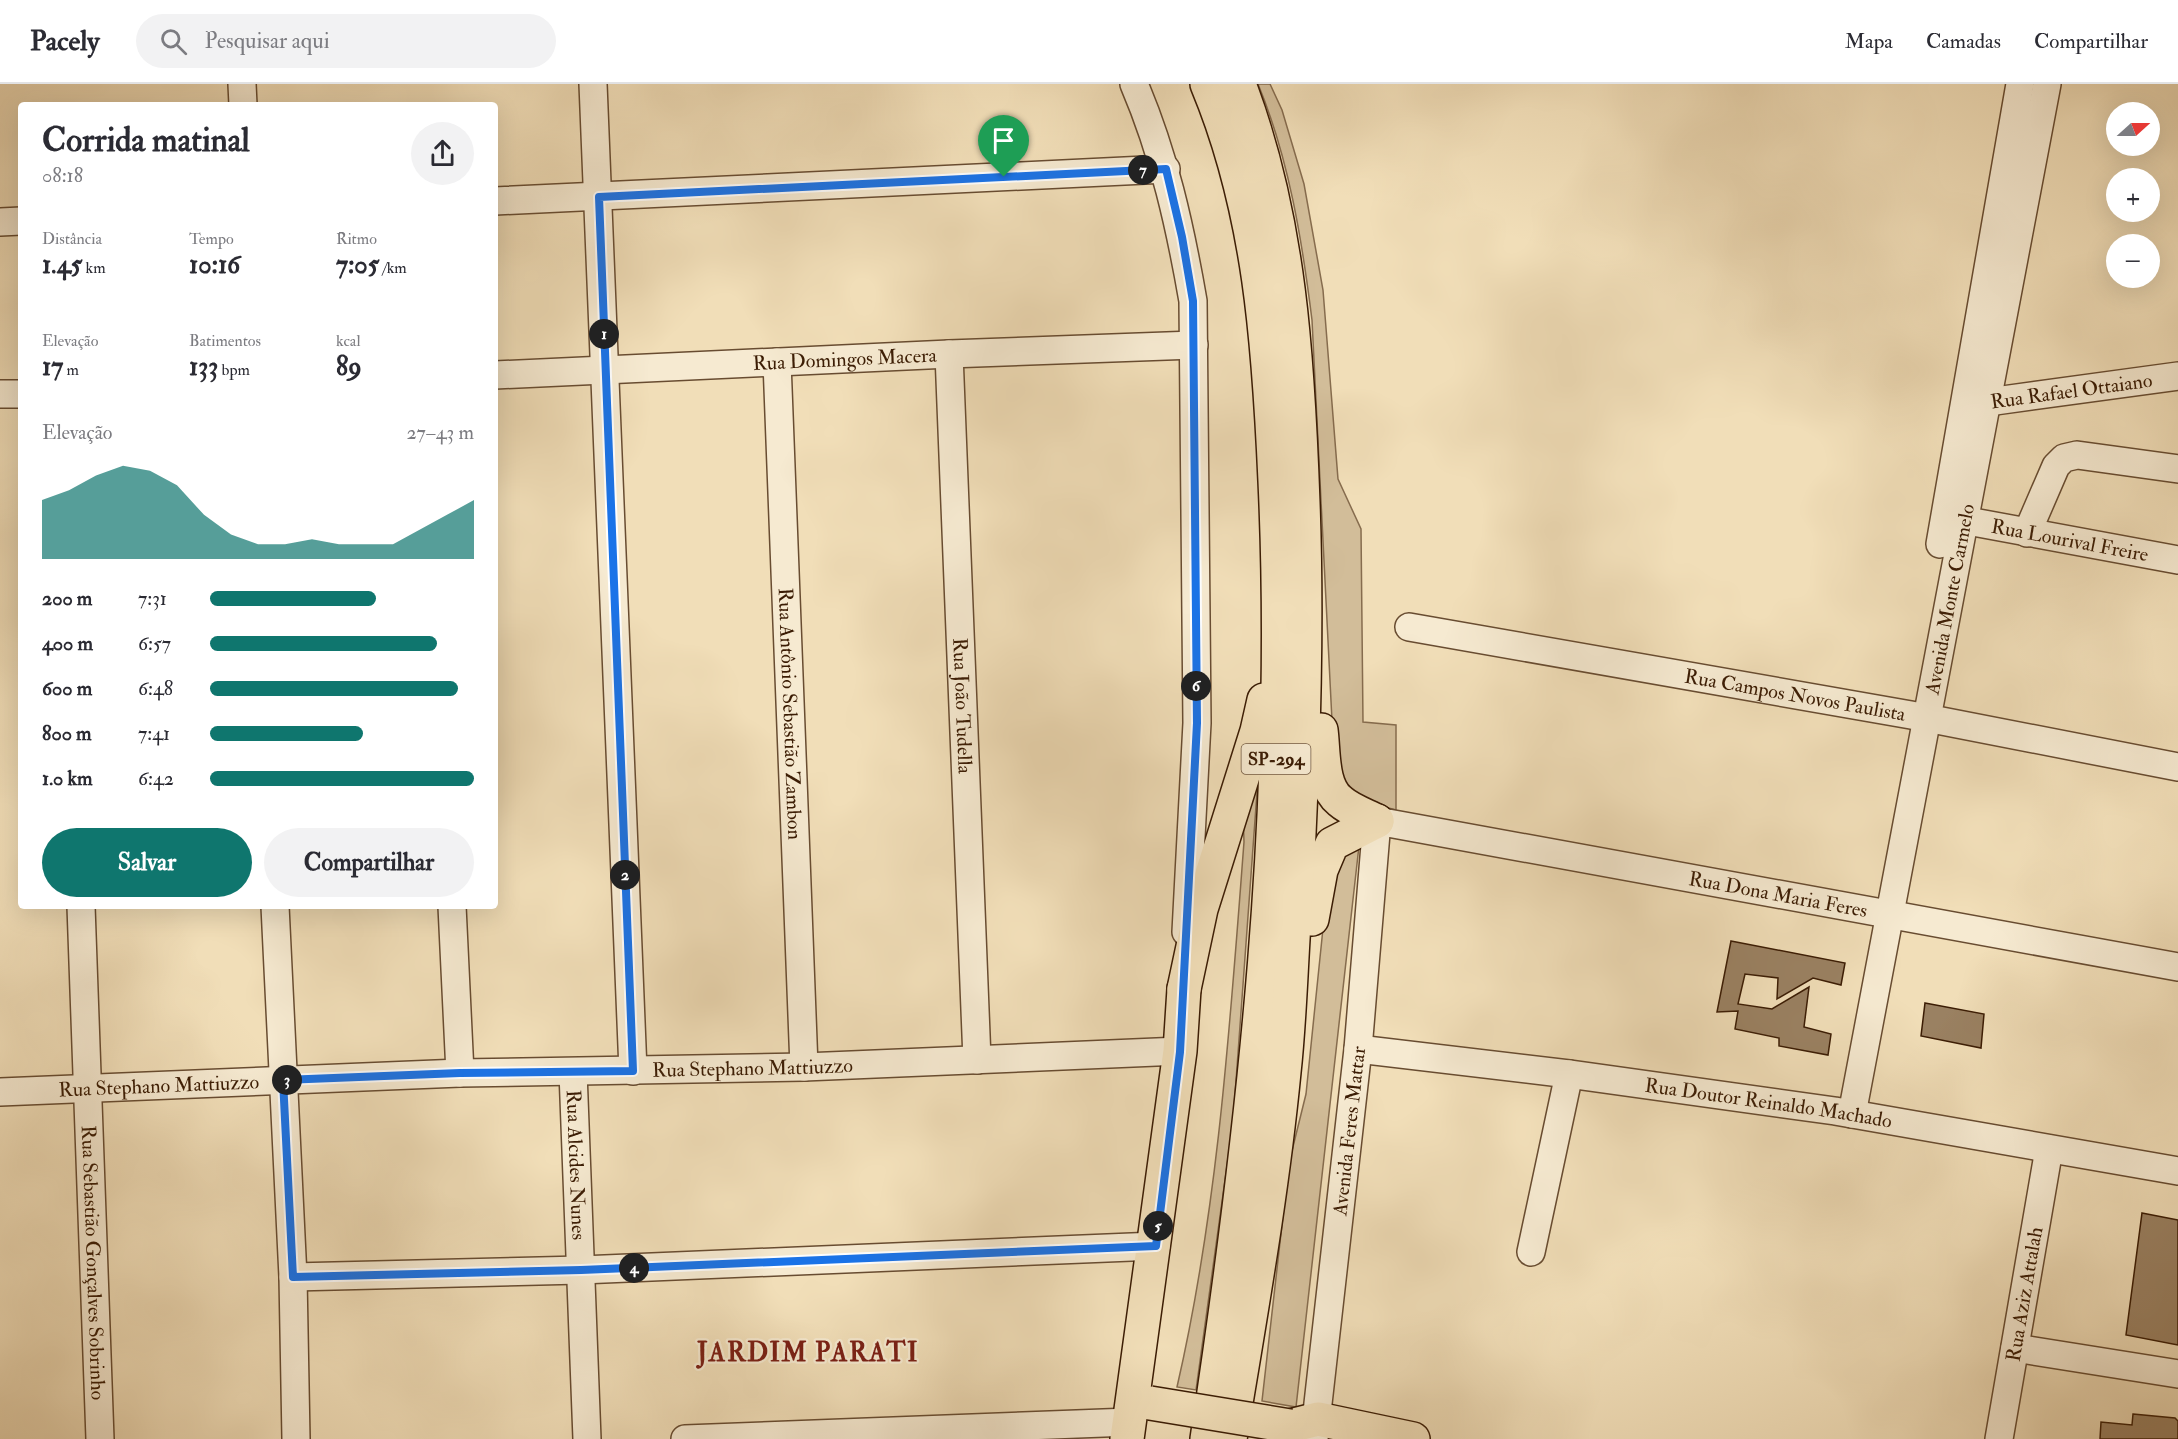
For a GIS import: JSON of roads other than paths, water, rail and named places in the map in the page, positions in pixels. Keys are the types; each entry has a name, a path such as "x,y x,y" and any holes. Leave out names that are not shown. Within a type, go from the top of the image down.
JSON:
{"main road":[{"name":"SP-294","path":"1208,84 1244,193 1260,276 1293,574 1303,776 1285,1068 1258,1263 1230,1439"},
{"name":"SP-294","path":"1207,1439 1234,1257 1263,987 1275,793 1293,574 1300,403 1286,261 1272,192 1239,84"},
{"path":"1293,574 1326,778 1332,792 1340,801 1377,821"},
{"path":"1293,574 1257,731 1201,909 1184,989 1180,1052 1135,1416 1413,1439"},
{"path":"1285,1068 1298,1031 1314,897 1326,853 1332,844 1343,836 1377,821"}],"street":[{"path":"242,84 243,102"},
{"path":"593,84 633,1071"},
{"path":"1134,84 1166,169 1182,237 1193,301 1197,723 1184,989"},
{"name":"Avenida Monte Carmelo","path":"1977,396 2020,84"},
{"name":"Avenida Monte Carmelo","path":"1844,1113 1977,396 2048,84"},
{"path":"498,201 1166,169"},
{"path":"0,222 18,221"},
{"name":"Rua Domingos Macera","path":"498,375 1194,345"},
{"name":"Rua João Tudella","path":"949,354 977,1060"},
{"name":"Rua Antônio Sebastião Zambon","path":"777,362 804,1067"},
{"name":"Rua Rafael Ottaiano","path":"1977,396 2178,376"},
{"path":"0,394 18,394"},
{"path":"2027,532 2056,466 2064,458 2077,455 2178,469"},
{"name":"Rua Lourival Freire","path":"1954,518 2178,560"},
{"name":"Rua Campos Novos Paulista","path":"1409,627 1918,716 2178,767"},
{"name":"Rua Dona Maria Feres","path":"1377,821 2178,967"},
{"name":"Avenida Feres Mattar","path":"1309,1431 1358,1049 1377,821"},
{"name":"Rua Sebastião Gonçalves Sobrinho","path":"81,909 100,1439"},
{"path":"275,909 293,1277 296,1439"},
{"path":"452,909 460,1073"},
{"name":"Rua Doutor Reinaldo Machado","path":"1358,1049 1569,1074 1844,1113 2178,1171"},
{"name":"Rua Stephano Mattiuzzo","path":"0,1092 460,1073 804,1067 1180,1052"},
{"name":"Rua Alcides Nunes","path":"573,1072 587,1439"},
{"path":"1531,1252 1569,1074"},
{"name":"Rua Aziz Attalah","path":"1999,1439 2049,1149"},
{"path":"293,1277 581,1270 1156,1246"},
{"path":"2015,1348 2178,1374"},
{"path":"685,1439 1135,1416"}],"district":[{"name":"JARDIM PARATI","path":"808,1353"}]}
